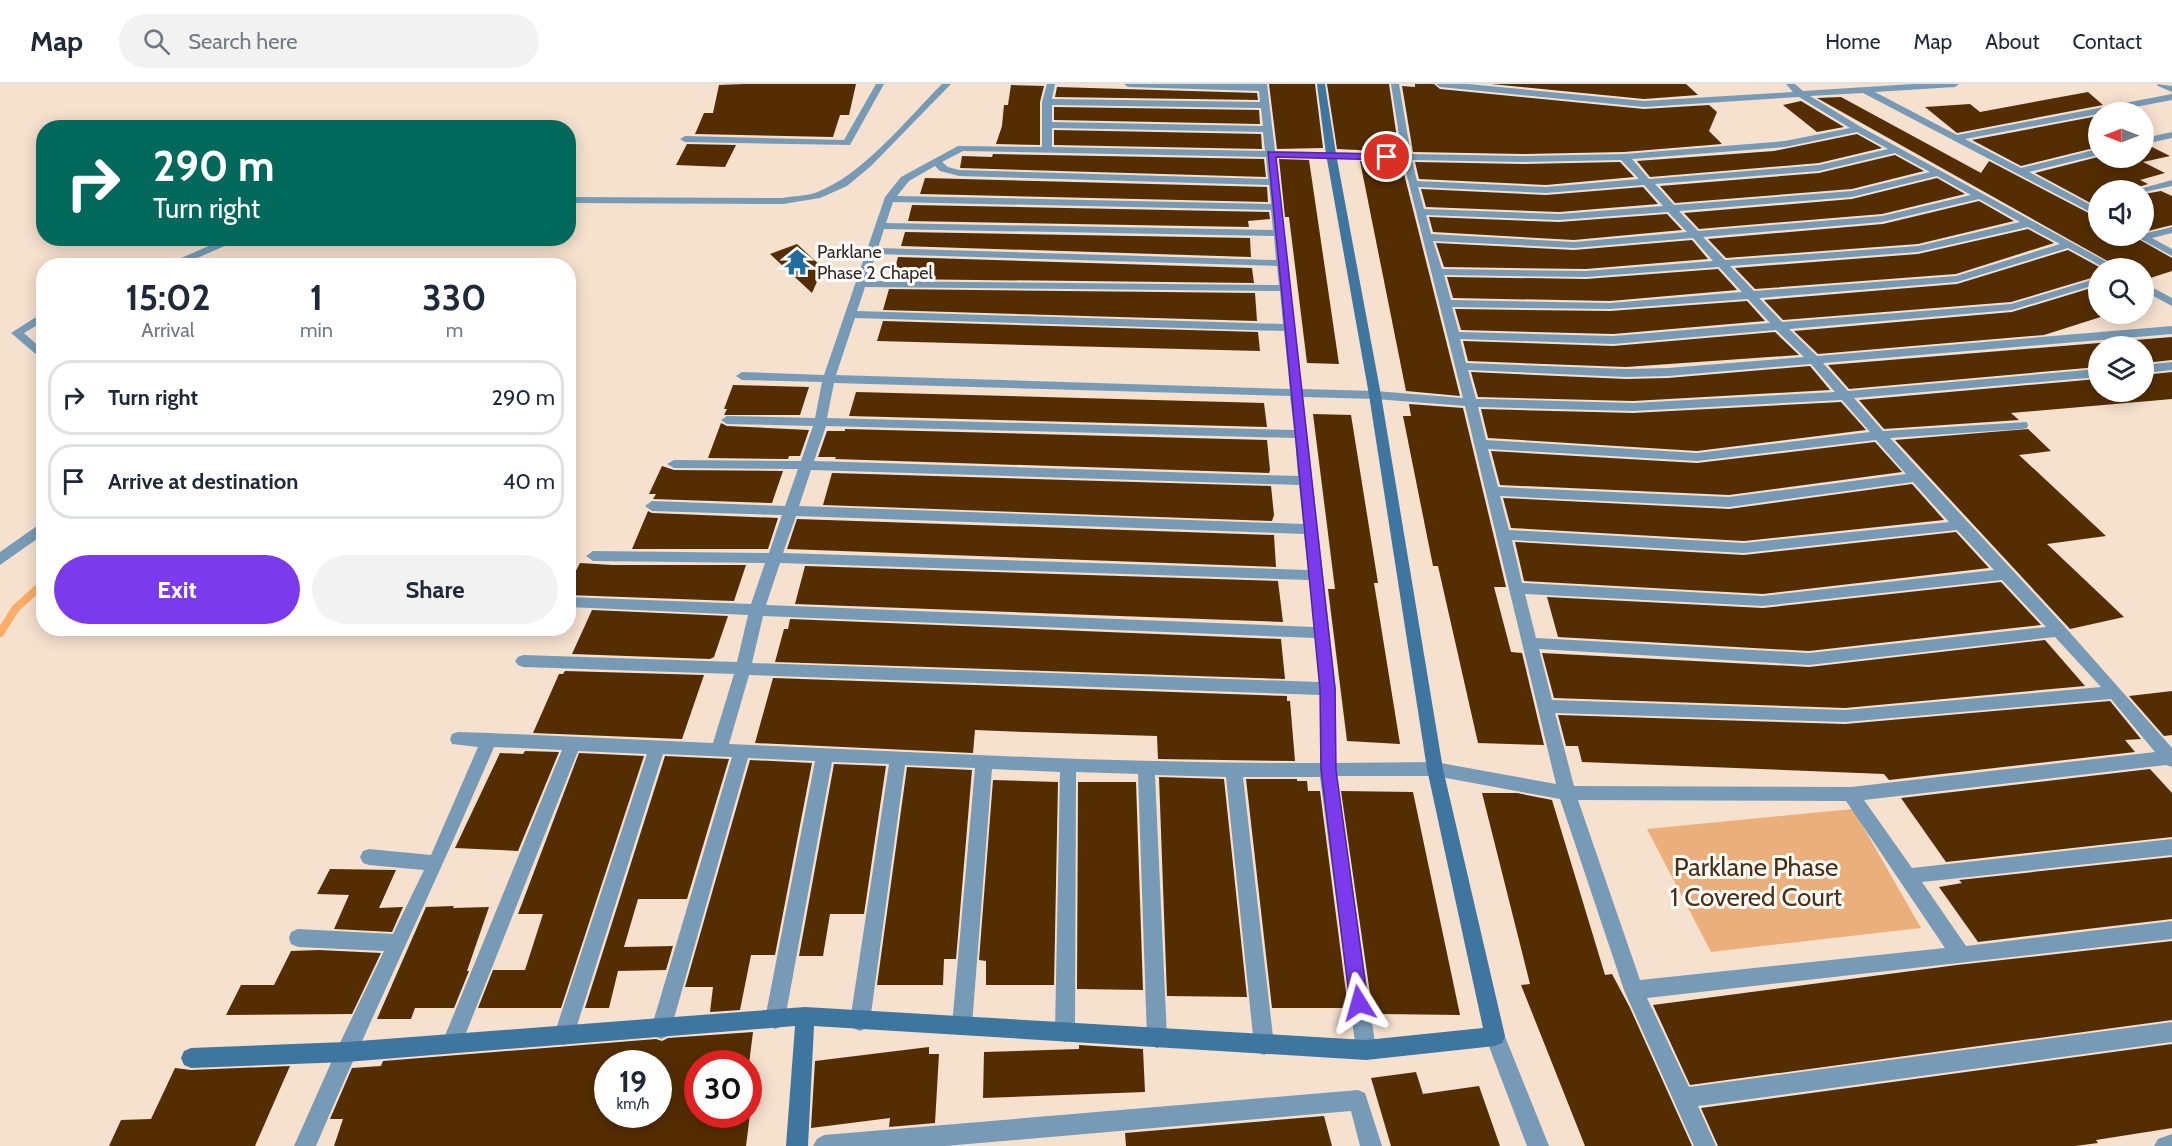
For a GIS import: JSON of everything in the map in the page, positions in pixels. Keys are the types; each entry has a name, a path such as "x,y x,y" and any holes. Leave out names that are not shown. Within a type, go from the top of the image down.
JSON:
{"street":[{"path":"685,140 847,143 880,84"},
{"path":"576,200 783,201 816,196 843,184 862,170 947,84"},
{"path":"1047,149 1047,102 1051,84"},
{"path":"1128,84 1263,86 1328,689 1328,770 1366,1050"},
{"path":"1321,84 1331,154 1376,395 1435,769 1495,1036 1538,1146"},
{"path":"1395,84 1406,158 1422,212 1426,237 1438,272 1567,793 1634,990 1705,1146"},
{"path":"1440,84 1644,104 1955,84"},
{"path":"1790,84 1802,95 1858,129 2094,258"},
{"path":"2161,84 2172,89"},
{"path":"1864,90 2088,208"},
{"path":"1954,138 2172,97"},
{"path":"1047,102 1266,105"},
{"path":"1046,125 1268,129"},
{"path":"719,749 743,669 757,609 820,424 829,377 879,226 890,198 905,179 935,161 961,148 1331,154 1406,158 1624,157 1785,144 1858,129"},
{"path":"2154,139 2172,135"},
{"path":"1414,184 1546,190 1819,168 1897,150"},
{"path":"2018,172 2088,154"},
{"path":"1624,157 1779,326 1813,359 1916,477 2115,692 2171,758"},
{"path":"935,161 944,169 959,173 1274,182"},
{"path":"1422,212 1559,217 1852,194 1939,173"},
{"path":"2154,187 2172,183"},
{"path":"1426,237 1574,245 1882,219 1979,196"},
{"path":"890,198 1276,207"},
{"path":"2083,205 2088,204"},
{"path":"1438,272 1586,274 1918,249 2030,224"},
{"path":"879,226 1279,233"},
{"path":"2154,234 2172,230"},
{"path":"2154,243 2172,253"},
{"path":"1445,303 1610,306 1749,293 1957,279 2068,244"},
{"path":"188,258 218,246"},
{"path":"872,251 1282,263"},
{"path":"861,284 1285,288"},
{"path":"1453,335 1613,340 2012,307 2088,284"},
{"path":"2167,294 2172,303"},
{"path":"851,314 1289,328"},
{"path":"36,320 17,333 36,351"},
{"path":"1461,366 1647,372 2172,330"},
{"path":"2154,368 2172,366"},
{"path":"742,376 1376,395 1470,404 1668,406 1843,395 2088,374"},
{"path":"727,420 1300,434"},
{"path":"1481,444 1697,457 1880,435 2022,425"},
{"path":"674,464 805,465 1306,481"},
{"path":"1492,491 1729,502 1916,477"},
{"path":"652,506 1311,529"},
{"path":"1503,535 1744,548 1962,525"},
{"path":"0,560 36,532"},
{"path":"593,556 775,558 1316,575"},
{"path":"1516,588 1763,601 2007,574"},
{"path":"576,602 1321,633"},
{"path":"1530,643 1809,659 2060,632"},
{"path":"523,661 1328,689"},
{"path":"1546,706 1845,716 2115,692"},
{"path":"458,739 1068,765 1234,770 1435,769 1567,793 1851,794 2171,758"},
{"path":"305,1146 346,1053 436,863 489,740"},
{"path":"452,1043 573,743"},
{"path":"564,1035 657,747"},
{"path":"661,1029 742,750"},
{"path":"775,1019 825,754"},
{"path":"860,1021 898,757"},
{"path":"962,1025 984,761"},
{"path":"1065,1032 1068,765"},
{"path":"1146,766 1157,1038"},
{"path":"1234,770 1264,1045"},
{"path":"1851,794 1961,956"},
{"path":"1908,876 2172,848"},
{"path":"369,857 436,863"},
{"path":"1634,990 1961,956 2172,930"},
{"path":"298,938 398,943"},
{"path":"191,1058 346,1053 805,1016 1366,1050 1495,1036"},
{"path":"797,1146 805,1016"},
{"path":"1683,1098 2172,1032"},
{"path":"824,1146 1358,1100 1371,1146"},
{"path":"2165,1146 2172,1145"}],"green space":[{"name":"Parklane Phase 1 Covered Court","path":"1853,809 1921,928 1711,952 1647,829"}],"building":[{"path":"856,84 849,115 840,115 833,137 695,134 704,113 713,113 719,85"},
{"path":"1269,84 1315,84 1323,148 1277,149"},
{"path":"1327,84 1389,84 1399,152 1337,149"},
{"path":"1415,84 1434,84 1440,89 1644,109 1709,105 1717,112 1709,131 1722,144 1624,152 1522,154 1413,152 1402,86 1415,87"},
{"path":"1491,84 1686,84 1698,95 1644,99"},
{"path":"1011,85 1044,86 1040,102 1040,145 996,144 1002,126 1004,105 1008,105"},
{"path":"1057,87 1257,93 1258,100 1055,97"},
{"path":"2088,92 2100,102 2088,102 2088,108 1957,133 1925,107 1970,104 1980,112"},
{"path":"1841,97 1981,173 1989,161 2088,213 2088,246 2151,246 2172,258 2172,271 2154,277 2154,258 2102,258 1817,98"},
{"path":"1801,101 1844,127 1817,132 1783,105"},
{"path":"1054,107 1259,110 1260,124 1054,120"},
{"path":"2088,118 2088,149 2021,166 1972,140"},
{"path":"1054,130 1261,134 1262,149 1054,145"},
{"path":"1857,134 1882,148 1819,163 1650,177 1637,161 1774,151"},
{"path":"687,144 736,145 725,167 676,165"},
{"path":"2154,148 2170,156 2154,160"},
{"path":"993,154 1264,159 1266,177 960,168 962,156 992,157"},
{"path":"1895,155 1924,171 1852,189 1675,203 1660,186 1819,173"},
{"path":"1279,159 1309,160 1339,364 1307,363 1289,217 1285,217"},
{"path":"2088,160 2088,168 2154,168 2165,173 2140,180 2088,180 2088,202 2035,173"},
{"path":"1360,161 1401,162 1460,396 1406,391"},
{"path":"1415,162 1522,164 1620,162 1634,177 1546,185 1419,179"},
{"path":"925,178 1267,187 1268,202 920,194"},
{"path":"1937,178 1965,194 1882,214 1699,229 1684,213 1852,199"},
{"path":"1643,187 1658,204 1559,212 1426,207 1421,189 1546,195"},
{"path":"2161,191 2172,196 2172,225 2154,230 2154,192"},
{"path":"1979,201 2014,221 1918,244 1726,258 1708,239 1883,224"},
{"path":"912,205 1269,212 1270,219 1248,221 1249,227 908,221"},
{"path":"1667,214 1682,230 1574,240 1433,232 1429,217 1559,222"},
{"path":"2028,229 2054,243 1956,274 1755,289 1735,268 1918,254"},
{"path":"905,232 1250,238 1251,257 901,246"},
{"path":"1692,240 1708,259 1586,269 1444,267 1436,243 1574,250"},
{"name":"Parklane Phase 2 Chapel","path":"797,244 823,268 812,293 770,254"},
{"path":"2068,250 2088,261 2088,279 2011,302 1783,320 1764,300 1957,284"},
{"path":"898,257 1252,268 1254,283 892,279"},
{"path":"1718,269 1737,290 1610,301 1453,298 1447,277 1586,279"},
{"path":"889,289 1255,293 1257,321 883,310"},
{"path":"2088,289 2088,321 2044,335 1818,354 1794,331 2012,312"},
{"path":"1747,301 1765,321 1613,334 1461,330 1455,309 1610,311"},
{"path":"883,321 1258,332 1260,351 877,341"},
{"path":"1775,332 1799,355 1626,367 1468,361 1463,341 1613,346"},
{"path":"2172,337 2172,360 2154,362 2154,338"},
{"path":"2088,344 2088,368 1849,389 1828,365"},
{"path":"1810,366 1830,390 1633,401 1478,397 1471,372 1626,379 1668,378"},
{"path":"2172,372 2172,399 2154,401 2154,374"},
{"path":"2088,380 2088,402 2138,402 2011,413 2019,420 1884,429 1859,400"},
{"path":"733,385 809,387 800,415 724,415"},
{"path":"856,392 1264,403 1267,427 849,416"},
{"path":"1841,402 1866,430 1697,451 1488,438 1481,409 1633,413"},
{"path":"1409,404 1463,408 1506,587 1494,587 1511,652 1522,653 1544,745 1478,743 1438,566 1433,566 1403,416 1411,416"},
{"path":"1313,414 1351,415 1378,583 1374,583 1400,744 1347,741 1328,589 1335,589"},
{"path":"721,423 727,426 809,430 800,456 789,456 788,459 708,458"},
{"path":"845,429 1267,440 1270,470 1269,473 818,457 827,431 845,431"},
{"path":"2028,429 2051,451 2019,455 2106,536 2047,544 2124,617 2070,629 1895,440"},
{"path":"1875,442 1902,472 1729,495 1500,485 1491,451 1697,463"},
{"path":"662,466 674,470 783,471 772,503 653,499 656,494 649,494"},
{"path":"832,473 1271,486 1274,515 1272,521 823,505"},
{"path":"1912,484 1944,520 1744,541 1511,528 1503,498 1729,509"},
{"path":"648,511 778,518 768,549 632,549"},
{"path":"797,519 1274,535 1276,567 787,549"},
{"path":"1956,532 1989,568 1763,594 1524,581 1515,542 1744,555"},
{"path":"580,563 746,565 734,601 576,595 576,571"},
{"path":"805,566 1278,581 1283,622 795,604"},
{"path":"2001,582 2041,625 1809,651 1558,637 1547,597 1763,608"},
{"path":"592,610 728,616 714,657 710,659 572,654"},
{"path":"790,619 1281,639 1285,679 775,662 784,629 788,629"},
{"path":"2045,640 2085,686 1845,708 1554,698 1542,653 1809,667"},
{"path":"565,671 704,675 682,739 533,733 559,674"},
{"path":"773,678 1287,696 1287,701 1290,701 1295,761 1158,759 1157,736 975,730 973,753 755,743"},
{"path":"2172,691 2172,735 2164,736 2129,696"},
{"path":"2110,701 2141,739 2125,740 2135,752 1889,780 1884,774 1582,762 1578,746 1566,746 1558,715 1845,724"},
{"path":"525,751 559,752 518,851 455,848 500,753 523,754"},
{"path":"579,753 644,756 561,1008 478,1008 493,970 525,970 543,914 518,914"},
{"path":"665,756 729,759 687,899 638,899 624,947 673,946 666,970 618,971 609,1008 585,1008"},
{"path":"750,760 812,763 775,955 751,955 740,1010 710,1012 713,987 685,987"},
{"path":"834,764 886,766 864,914 830,914 823,956 799,956"},
{"path":"907,767 972,770 956,959 944,959 943,985 877,985"},
{"path":"2150,769 2172,793 2172,837 1946,862 1901,798"},
{"path":"1159,777 1224,779 1247,997 1167,996"},
{"path":"1246,779 1297,779 1297,781 1307,781 1308,791 1320,791 1348,1008 1272,1008"},
{"path":"993,780 1058,782 1054,985 986,985 986,961 979,960"},
{"path":"1078,782 1136,782 1143,990 1077,989"},
{"path":"1341,791 1413,792 1460,1015 1381,1014 1380,1009 1372,1008"},
{"path":"1482,793 1517,793 1552,800 1605,975 1612,974 1630,1008 1692,1146 1585,1146 1521,985 1530,984"},
{"path":"2172,857 2172,919 1978,942 1939,887 1962,883 1959,880"},
{"path":"330,869 396,870 379,908 403,907 392,932 334,929 349,895 317,894"},
{"path":"454,906 453,908 489,907 467,971 469,971 454,1008 415,1008 411,1019 377,1019 426,907"},
{"path":"2172,941 2172,1020 1690,1085 1653,1005 1957,965"},
{"path":"291,951 381,953 352,1014 226,1015 241,985 274,985"},
{"path":"753,1032 751,1050 684,1050 684,1128 748,1128 746,1146 334,1146 343,1119 330,1119 352,1068 381,1066 383,1061 656,1039 662,1041 668,1038"},
{"path":"2172,1044 2172,1128 2096,1140 2098,1143 2075,1146 1718,1146 1701,1108"},
{"path":"1079,1045 1143,1049 1145,1092 983,1098 984,1052 1079,1049"},
{"path":"929,1047 929,1054 939,1054 935,1123 889,1127 890,1118 811,1128 815,1061"},
{"path":"290,1066 255,1146 109,1146 121,1120 151,1119 175,1068 191,1070"},
{"path":"1416,1072 1423,1094 1479,1086 1500,1146 1391,1146 1371,1078"},
{"path":"1324,1116 1332,1146 1126,1146 1125,1133"}],"waterway":[{"path":"0,633 16,608 36,590"}],"place":[{"name":"Parklane Phase 2 Chapel","path":"797,262"}],"route":[{"path":"1359,1003 1328,770 1328,689 1271,154 1387,157"}]}
